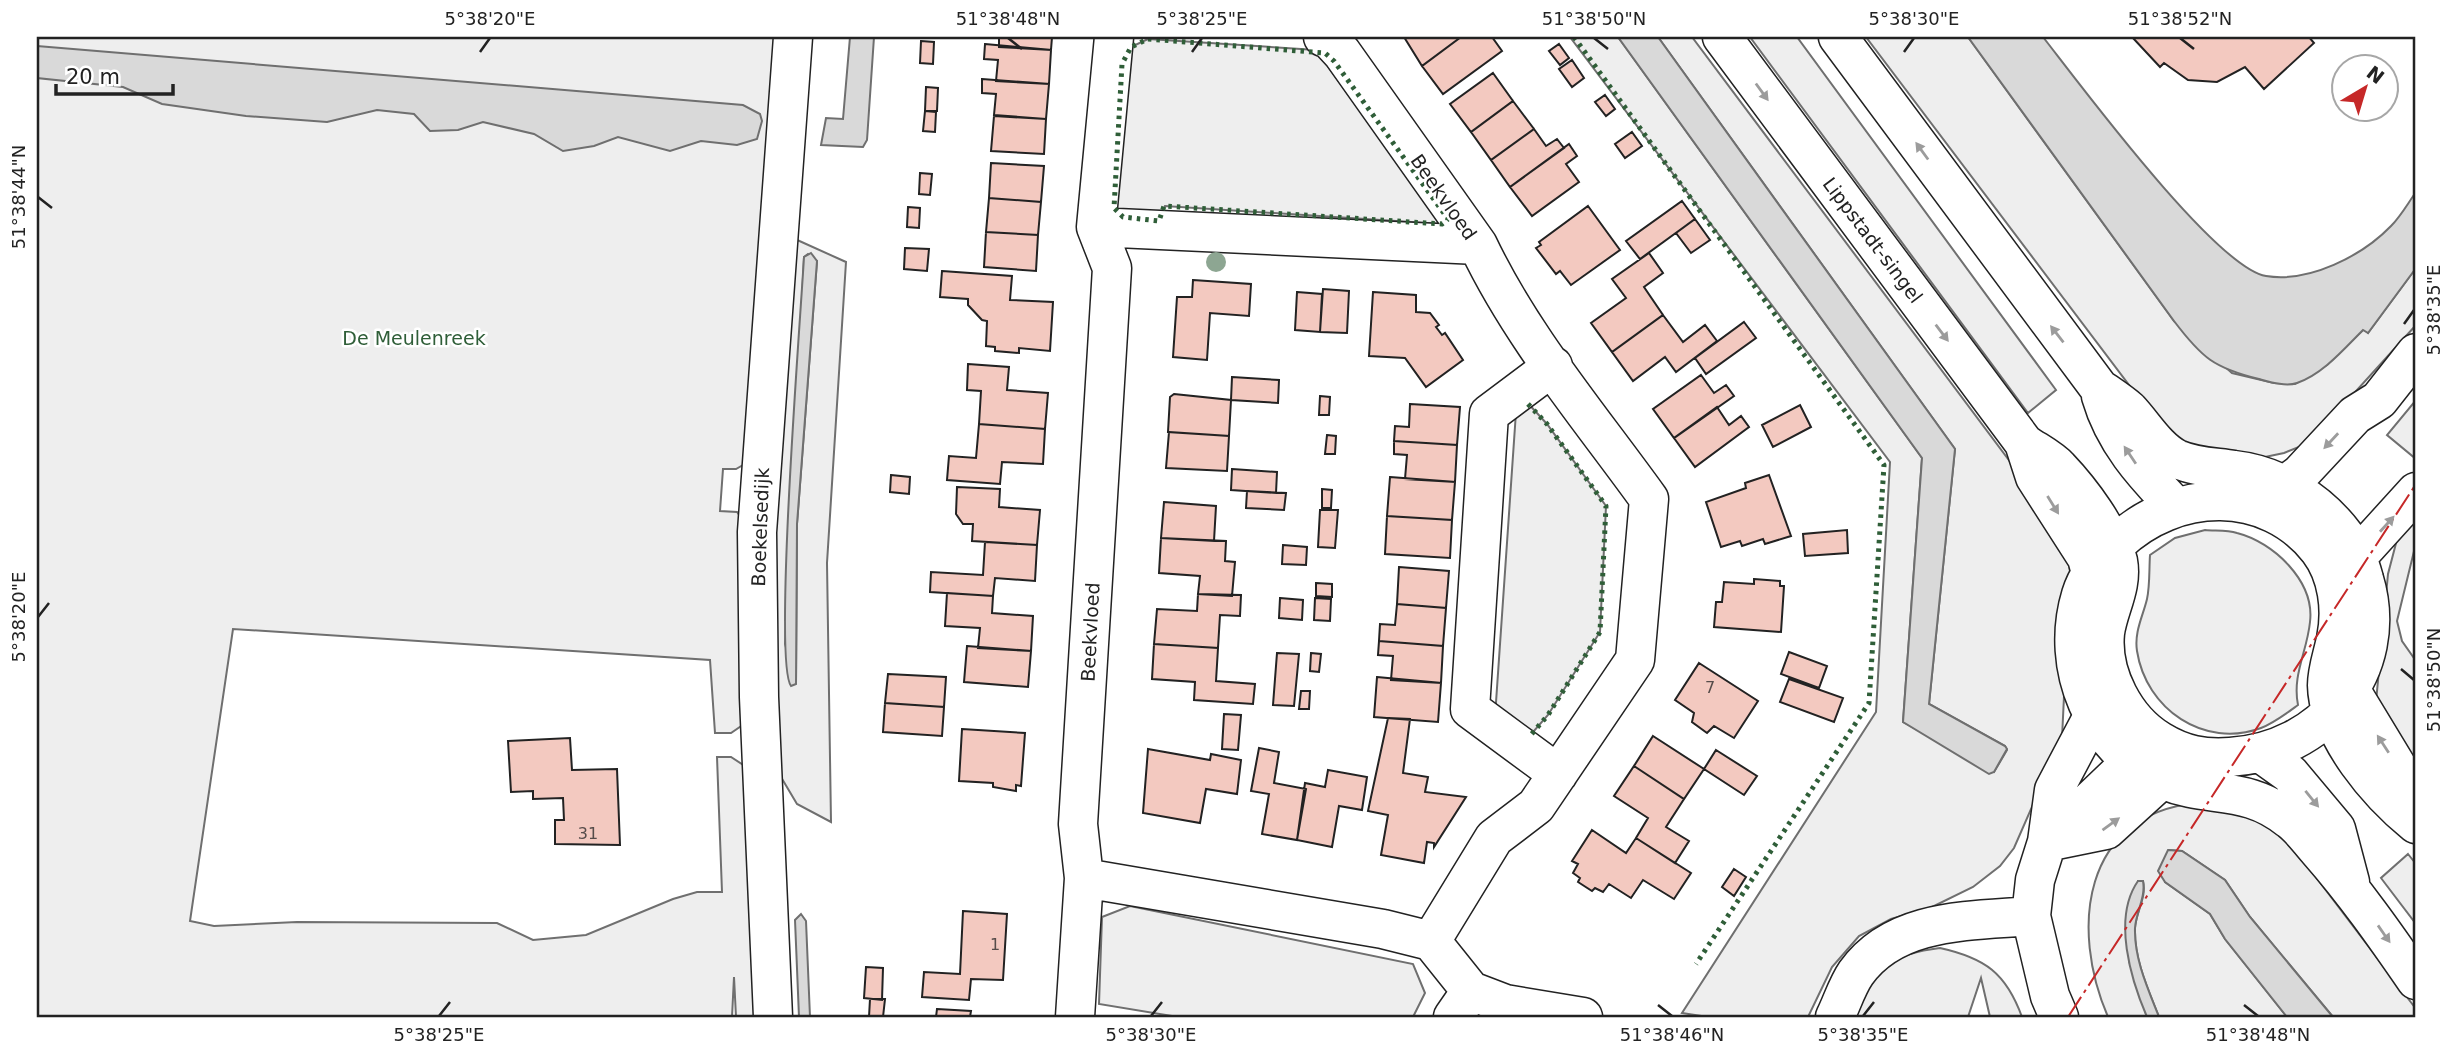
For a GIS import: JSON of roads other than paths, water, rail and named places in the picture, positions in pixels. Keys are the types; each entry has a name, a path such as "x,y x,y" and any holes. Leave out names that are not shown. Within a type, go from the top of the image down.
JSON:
{"street":[{"name":"Boekelsedijk","path":"773,1017 759,697 757,532 793,37"},
{"name":"Beekvloed","path":"1075,1017 1084,878 1078,824 1112,268 1096,227 1114,37"},
{"name":"Beekvloed","path":"1323,37 1329,39 1342,53 1478,245 1493,276 1553,366 1649,499 1635,660 1536,806 1494,838 1431,941"},
{"name":"Lippstadt-singel","path":"1722,37 2024,443 2035,477 2087,558 2102,560 2119,575 2105,633 2105,659 2111,682 2150,760"},
{"path":"1838,37 2099,388 2127,408 2165,451 2178,459 2213,468 2249,472 2346,537 2357,557 2370,599 2372,625 2367,658 2341,700 2306,734 2279,749 2262,754 2205,758 2177,752 2150,760 2047,842"},
{"path":"1096,227 1478,245"},
{"path":"2416,353 2379,400 2374,430 2294,503 2257,508 2232,502 2199,500 2175,506 2129,532 2102,560 2082,591 2075,616 2074,651 2092,718 2184,786 2237,793 2262,801 2291,820 2351,887 2416,981"},
{"path":"1553,366 1489,414 1470,709 1558,774"},
{"path":"2099,388 2109,424 2140,470 2175,506"},
{"path":"2357,557 2416,492"},
{"path":"2294,503 2336,587 2337,636 2327,688 2341,700 2416,798"},
{"path":"2341,700 2343,738 2387,800 2416,824"},
{"path":"2059,1017 2050,996 2031,916 2035,880 2047,842 2054,790 2092,718"},
{"path":"2262,754 2290,774 2336,830 2351,887"},
{"path":"1084,878 1383,929 1431,941 1462,1004 1505,1004 1583,1017"},
{"path":"1835,1017 1857,972 1894,938 1940,924 2031,916"}],"park label":[{"name":"De Meulenreek","path":"414,338"}]}
